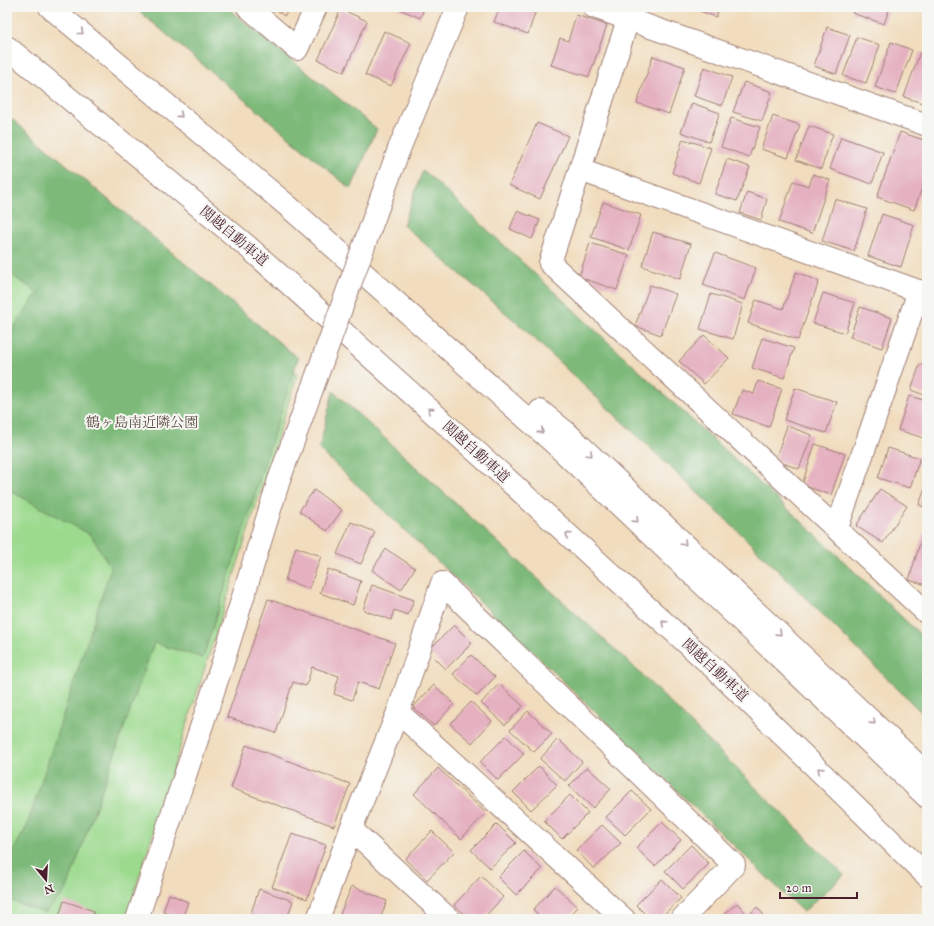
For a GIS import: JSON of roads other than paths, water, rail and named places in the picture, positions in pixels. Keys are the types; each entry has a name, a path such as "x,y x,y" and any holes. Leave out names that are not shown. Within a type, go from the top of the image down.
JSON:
{"main road":[{"path":"50,7 289,207 568,434 927,774"},
{"path":"248,7 297,49 316,7"},
{"path":"137,919 223,662 279,480 399,150 458,7"},
{"path":"594,7 630,13 927,125"},
{"path":"630,13 550,263 927,613"},
{"name":"関越自動車道","path":"7,47 247,246 715,669 838,787 927,876"},
{"path":"580,170 923,292 837,528"},
{"path":"289,207 553,442 927,797"},
{"path":"318,919 350,829 398,712 442,583 734,865 682,919"},
{"path":"398,712 624,919"},
{"path":"838,787 927,887"},
{"path":"350,829 449,919"}],"park label":[{"name":"鶴ヶ島南近隣公園","path":"142,422"}]}
